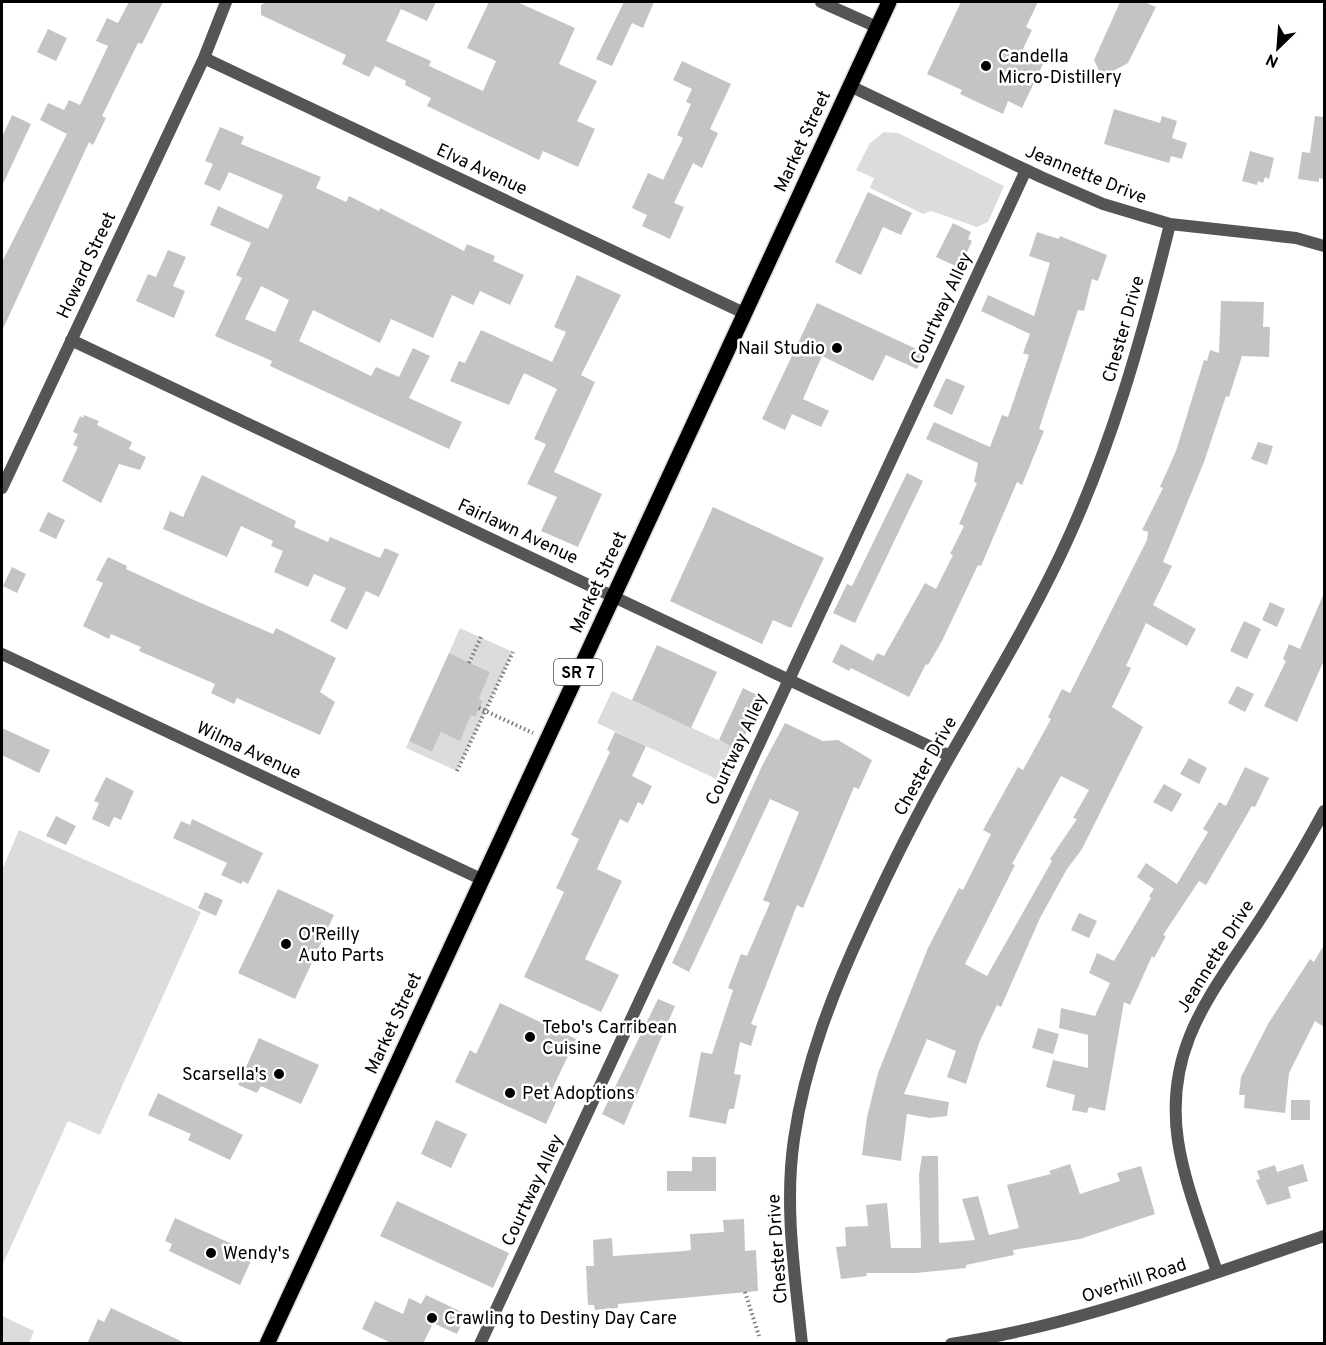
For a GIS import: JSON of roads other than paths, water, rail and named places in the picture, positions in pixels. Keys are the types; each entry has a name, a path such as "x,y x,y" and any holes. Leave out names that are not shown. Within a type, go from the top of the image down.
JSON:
{"main road":[{"name":"Market Street","path":"267,1344 889,2"}],"street":[{"name":"Howard Street","path":"2,488 204,58 226,2"},
{"path":"821,2 877,27"},
{"name":"Elva Avenue","path":"204,58 744,313"},
{"name":"Jeannette Drive","path":"850,86 1103,204 1170,224 1296,238 1324,246"},
{"name":"Courtway Alley","path":"480,1344 1026,170"},
{"name":"Chester Drive","path":"802,1344 790,1200 794,1141 804,1086 820,1028 845,965 900,847 1029,618 1089,491 1137,354 1170,224"},
{"name":"Fairlawn Avenue","path":"71,340 950,756"},
{"name":"Wilma Avenue","path":"2,654 481,879"},
{"name":"Jeannette Drive","path":"1217,1272 1185,1173 1178,1140 1177,1094 1180,1068 1194,1023 1206,998 1260,919 1324,811"},
{"name":"Overhill Road","path":"951,1344 1001,1336 1089,1315 1324,1236"}],"place":[{"name":"Candella Micro-Distillery","path":"986,66"},
{"name":"Nail Studio","path":"837,348"},
{"name":"O'Reilly Auto Parts","path":"286,944"},
{"name":"Tebo's Carribean Cuisine","path":"530,1037"},
{"name":"Scarsella's","path":"279,1074"},
{"name":"Pet Adoptions","path":"510,1093"},
{"name":"Wendy's","path":"211,1253"},
{"name":"Crawling to Destiny Day Care","path":"432,1318"}]}
